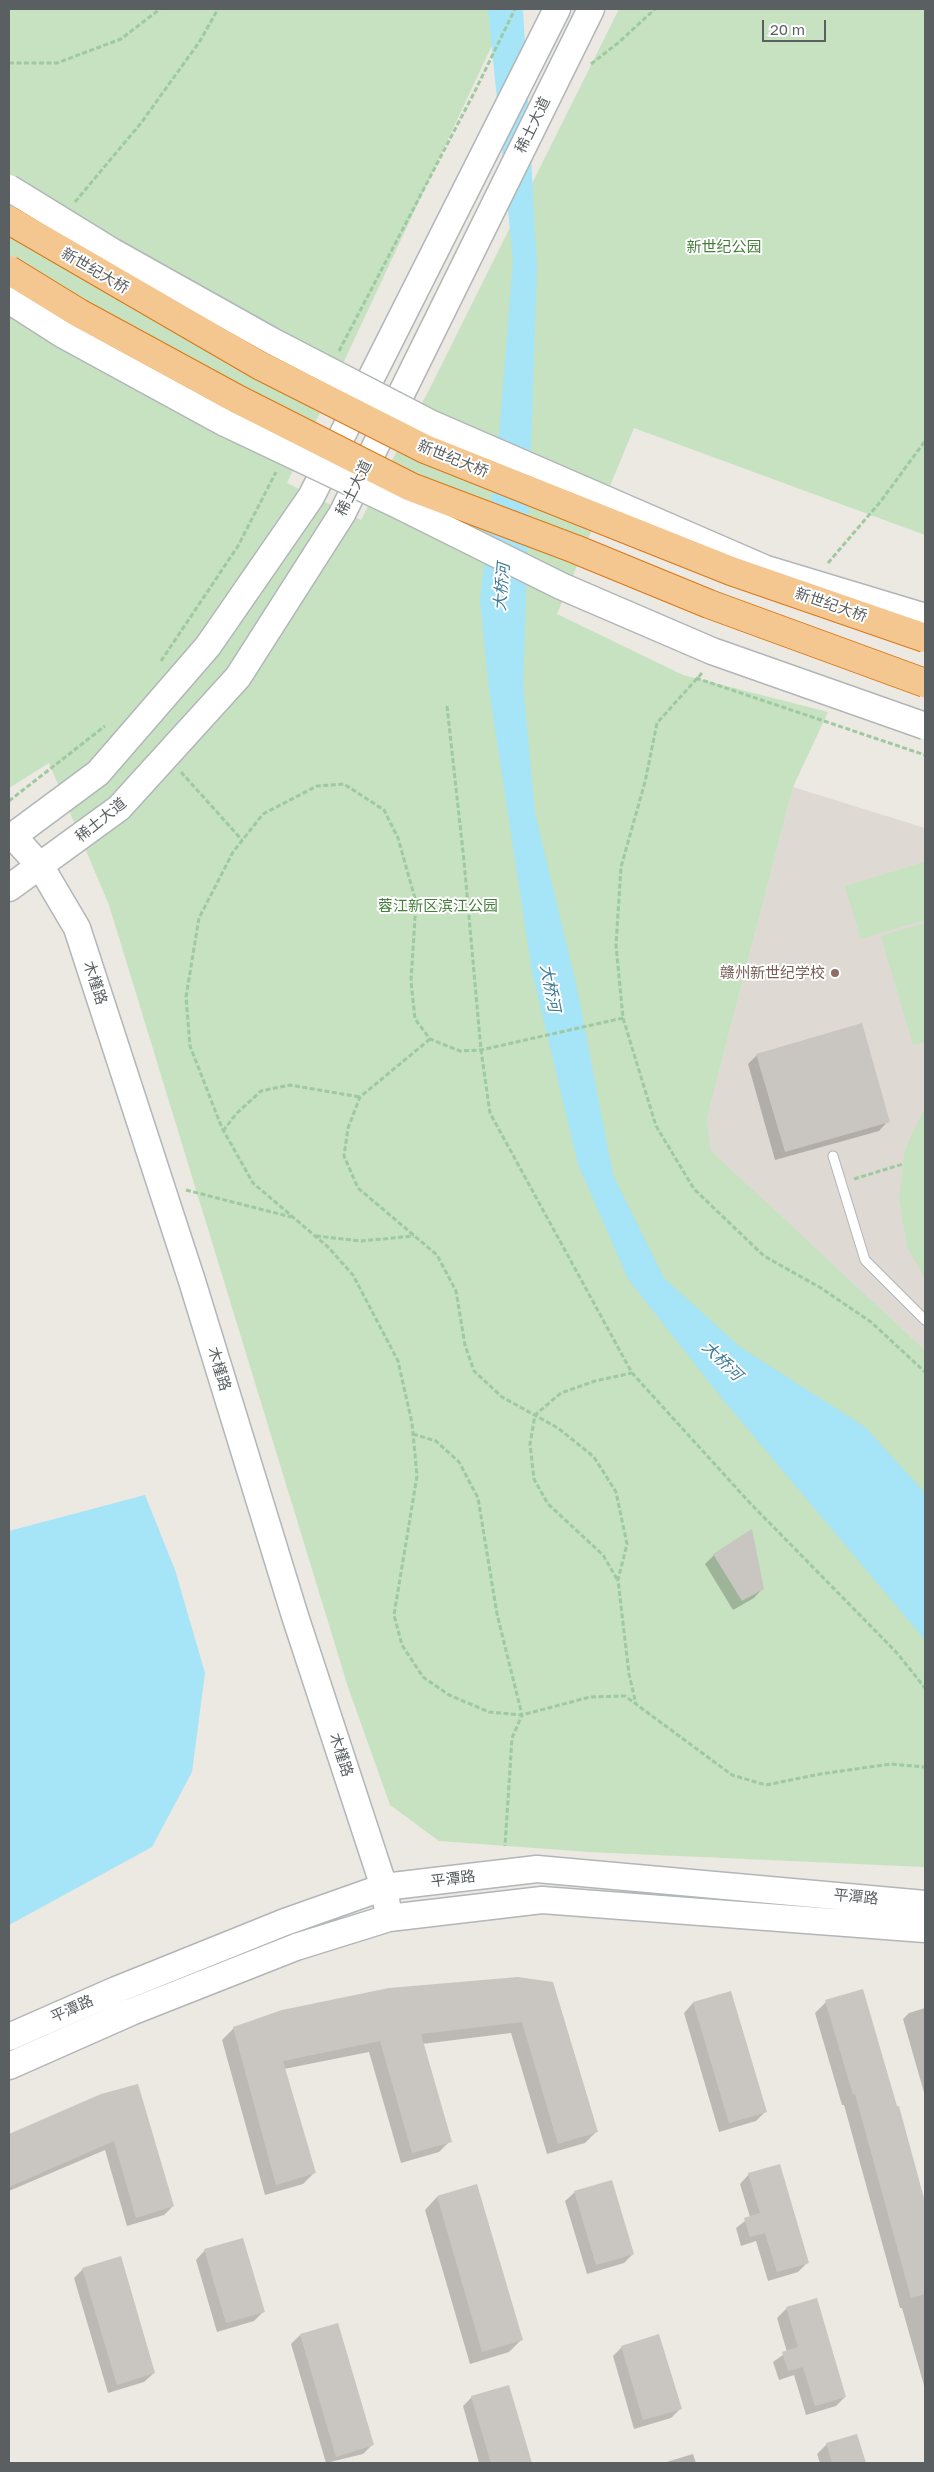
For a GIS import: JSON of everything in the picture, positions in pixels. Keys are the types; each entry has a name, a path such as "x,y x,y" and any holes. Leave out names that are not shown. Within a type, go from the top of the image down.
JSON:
{"highway":[{"name":"新世纪大桥","path":"9,220 259,365 425,448 731,570 925,638"},
{"path":"9,270 79,313 239,400 411,486 575,548 709,604 925,683"}],"street":[{"name":"稀土大道","path":"11,838 98,773 208,646 311,497 557,9"},
{"name":"稀土大道","path":"9,888 119,808 238,677 342,514 591,9"},
{"path":"9,188 113,252 272,341 432,424 766,569 925,617"},
{"path":"9,300 62,334 225,423 396,504 561,586 712,651 925,726"},
{"name":"木槿路","path":"11,838 41,866 77,928 192,1281 295,1616 384,1887 389,1918"},
{"name":"平潭路","path":"9,2037 116,1990 276,1925 384,1887 537,1868 925,1904"},
{"name":"平潭路","path":"9,2066 132,2012 287,1951 389,1918 542,1900 925,1929"}],"lane":[{"path":"833,1156 865,1260 925,1320"}],"path":[{"path":"9,63 57,63 121,40 160,9"},
{"path":"75,203 141,123 200,41 218,9"},
{"path":"590,65 656,9"},
{"path":"925,755 696,678 657,723 645,782 621,867 616,945 623,1018 656,1126 694,1189 764,1256 821,1288 871,1322 925,1372"},
{"path":"447,706 464,861 481,1050 490,1113 632,1373 750,1504 898,1653 925,1688"},
{"path":"166,756 242,840"},
{"path":"623,1018 481,1050 460,1051 430,1039 415,1019 411,981 416,902 398,838 384,810 344,784 317,786 263,814 233,852 199,918 186,997 190,1046 223,1131 253,1183 316,1236 353,1275 398,1361 413,1434 417,1476 394,1615 402,1645 423,1677 449,1694 488,1712 522,1715 590,1697 625,1696 732,1776 766,1784 891,1764 925,1767"},
{"path":"430,1039 360,1097 348,1128 344,1156 358,1188 437,1255 456,1291 465,1345 474,1371 502,1397 558,1428 594,1457 616,1492 627,1544 618,1580 629,1674 636,1705"},
{"path":"223,1131 236,1114 261,1091 290,1085 360,1097"},
{"path":"842,1183 903,1164"},
{"path":"185,1190 292,1217"},
{"path":"316,1236 361,1241 415,1236"},
{"path":"618,1580 604,1555 548,1504 534,1479 530,1444 535,1415 561,1393 595,1380 632,1373"},
{"path":"413,1434 436,1441 459,1462 478,1498 497,1614 522,1715 512,1738 505,1846"}],"shaded area":[{"name":"赣州新世纪学校","path":"793,787 925,828 925,1350 709,1150 707,1118"}],"green space":[{"name":"蓉江新区滨江公园","path":"9,9 509,9 287,483 361,520 431,386 619,9 925,9 925,535 634,428 557,614 683,675 828,712 793,787 707,1118 710,1150 925,1350 925,1867 589,1852 439,1841 390,1805 348,1687 109,905 49,763 9,788"},
{"path":"925,862 925,920 861,939 845,886"},
{"path":"925,923 925,1042 913,1045 881,936"},
{"path":"925,1109 925,1278 907,1247 899,1199 904,1155 912,1133"}],"water":[{"name":"大桥河","path":"488,9 523,9 537,269 523,684 535,813 577,988 613,1175 664,1278 740,1347 865,1427 925,1493 925,1640 720,1396 628,1279 578,1164 532,972 489,689 480,601 500,424 513,260"},
{"path":"145,1495 175,1570 205,1673 192,1772 152,1847 9,1925 9,1531"}],"building":[{"path":"862,1023 890,1122 785,1152 756,1054"},
{"path":"752,1529 764,1589 742,1601 713,1554"},
{"path":"518,1977 553,1982 598,2132 558,2144 522,2022 421,2034 452,2142 412,2153 380,2041 283,2061 316,2173 276,2185 233,2027 282,2010 389,1988"},
{"path":"863,1989 897,2106 899,2106 925,2202 925,2294 911,2298 855,2094 853,2095 825,2000"},
{"path":"731,1991 767,2112 729,2123 693,2002"},
{"path":"138,2084 174,2206 136,2218 114,2141 9,2187 9,2134 101,2094"},
{"path":"780,2164 809,2263 777,2272 765,2233 750,2237 744,2218 760,2213 748,2173"},
{"path":"612,2180 634,2254 596,2265 574,2191"},
{"path":"477,2184 523,2340 482,2352 437,2196"},
{"path":"243,2238 265,2312 226,2323 204,2249"},
{"path":"121,2256 155,2373 117,2385 82,2268"},
{"path":"817,2298 846,2397 815,2406 803,2367 788,2371 782,2352 798,2347 786,2307"},
{"path":"338,2323 374,2445 336,2457 300,2334"},
{"path":"659,2334 682,2409 643,2420 621,2346"},
{"path":"509,2385 532,2463 491,2463 471,2396"},
{"path":"857,2434 866,2463 832,2463 826,2443"}],"place":[{"name":"赣州新世纪学校","path":"835,973"}],"park label":[{"name":"新世纪公园","path":"724,247"}]}
